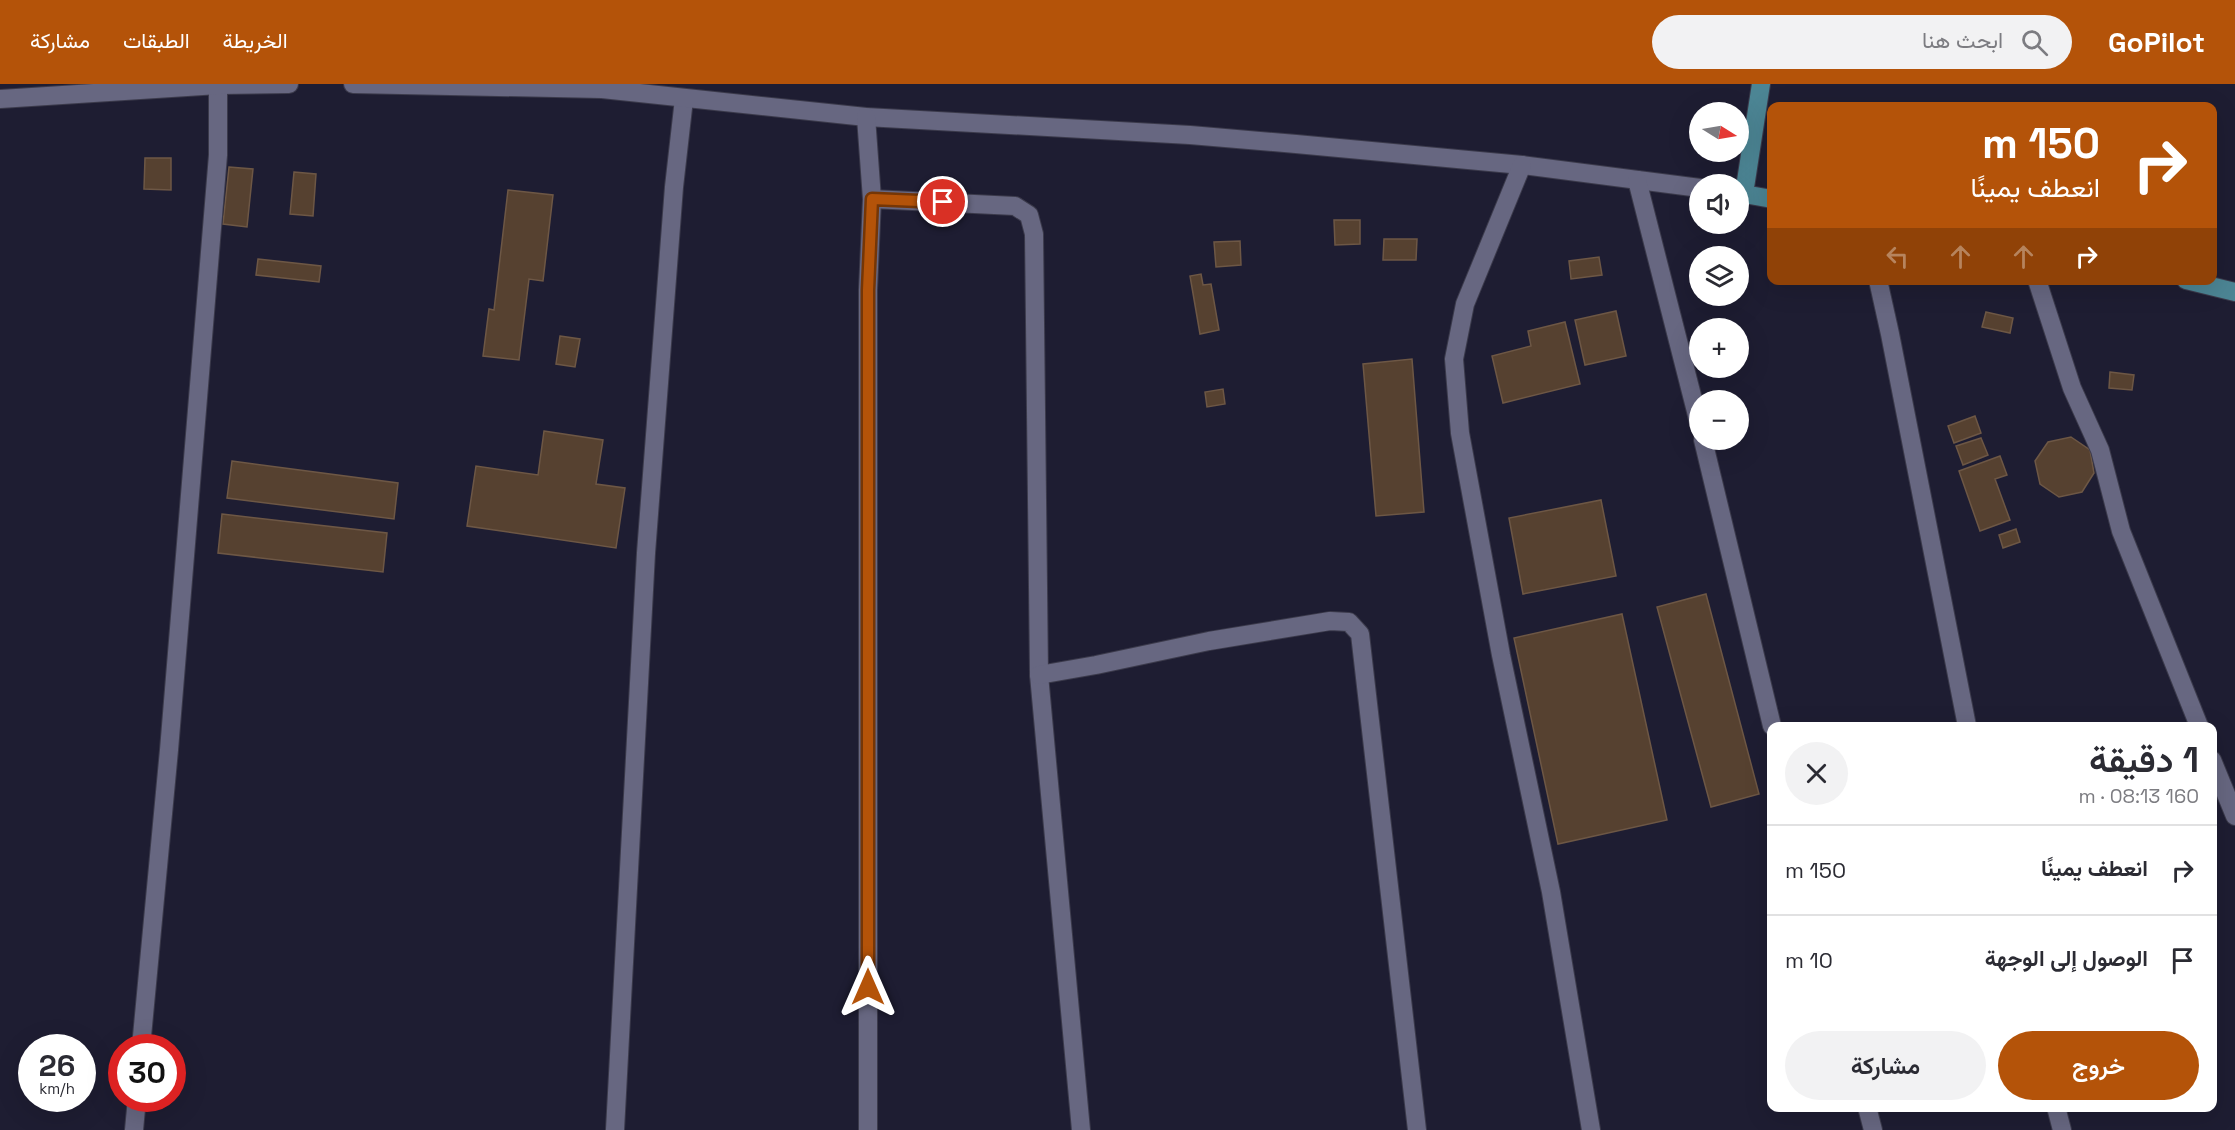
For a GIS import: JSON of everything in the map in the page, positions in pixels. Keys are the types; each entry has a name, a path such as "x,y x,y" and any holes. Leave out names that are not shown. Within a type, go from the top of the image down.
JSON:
{"street":[{"path":"0,99 218,85 289,84"},
{"path":"353,84 604,86 684,99 866,117 1190,135 1522,165 1689,187"},
{"path":"1744,174 1761,84"},
{"path":"142,1034 171,726 217,167 218,85"},
{"path":"615,1130 646,553 674,187 684,99"},
{"path":"866,117 872,199 868,290 868,1130"},
{"path":"1522,165 1465,304 1454,359 1460,433 1501,655 1551,892 1591,1130"},
{"path":"1638,180 1691,390"},
{"path":"1749,195 1767,198"},
{"path":"872,199 1015,206 1029,215 1034,234 1039,675 1081,1130"},
{"path":"1879,285 1965,722"},
{"path":"2039,285 2072,388 2100,450 2121,531 2197,722"},
{"path":"2208,285 2235,291"},
{"path":"1704,450 1771,722"},
{"path":"1039,675 1209,641 1330,621 1349,622 1360,634 1417,1130"},
{"path":"2217,772 2235,816"},
{"path":"134,1130 136,1112"},
{"path":"1868,1112 1873,1130"},
{"path":"2057,1112 2062,1130"}],"building":[{"path":"145,158 171,158 171,190 144,189"},
{"path":"229,167 253,169 247,227 223,224"},
{"path":"294,172 316,174 313,216 290,214"},
{"path":"508,190 553,195 543,281 529,279 519,360 483,356 489,309 494,310"},
{"path":"1334,220 1360,220 1360,244 1335,245"},
{"path":"1384,239 1417,239 1416,260 1383,260"},
{"path":"1240,241 1241,265 1216,267 1214,242"},
{"path":"1599,257 1602,275 1571,279 1569,261"},
{"path":"258,259 321,266 319,282 256,275"},
{"path":"1201,274 1203,285 1211,284 1219,330 1200,334 1190,276"},
{"path":"1616,311 1626,356 1585,365 1575,320"},
{"path":"1986,312 2013,318 2010,333 1982,327"},
{"path":"1565,322 1580,384 1503,403 1492,356 1531,346 1528,331"},
{"path":"560,336 580,339 575,367 556,364"},
{"path":"1412,359 1424,512 1376,516 1363,364"},
{"path":"2110,372 2134,375 2132,390 2109,388"},
{"path":"1223,389 1225,404 1207,407 1205,392"},
{"path":"1975,416 1981,433 1954,443 1948,426"},
{"path":"544,431 603,440 596,484 625,488 616,548 467,526 476,466 538,475"},
{"path":"2071,437 2090,450 2094,473 2082,492 2059,497 2040,484 2035,461 2048,442"},
{"path":"1981,438 1988,455 1963,465 1956,446"},
{"path":"2000,456 2007,475 1995,479 2010,520 1980,531 1959,471"},
{"path":"232,461 398,483 394,519 227,498"},
{"path":"1601,500 1616,576 1523,594 1509,518"},
{"path":"222,514 387,533 383,572 218,553"},
{"path":"2016,529 2020,542 2003,548 1999,535"},
{"path":"1706,594 1759,794 1711,807 1657,607"},
{"path":"1622,614 1667,820 1558,844 1514,638"}],"route":[{"path":"868,987 868,290 872,199 943,202"}]}
